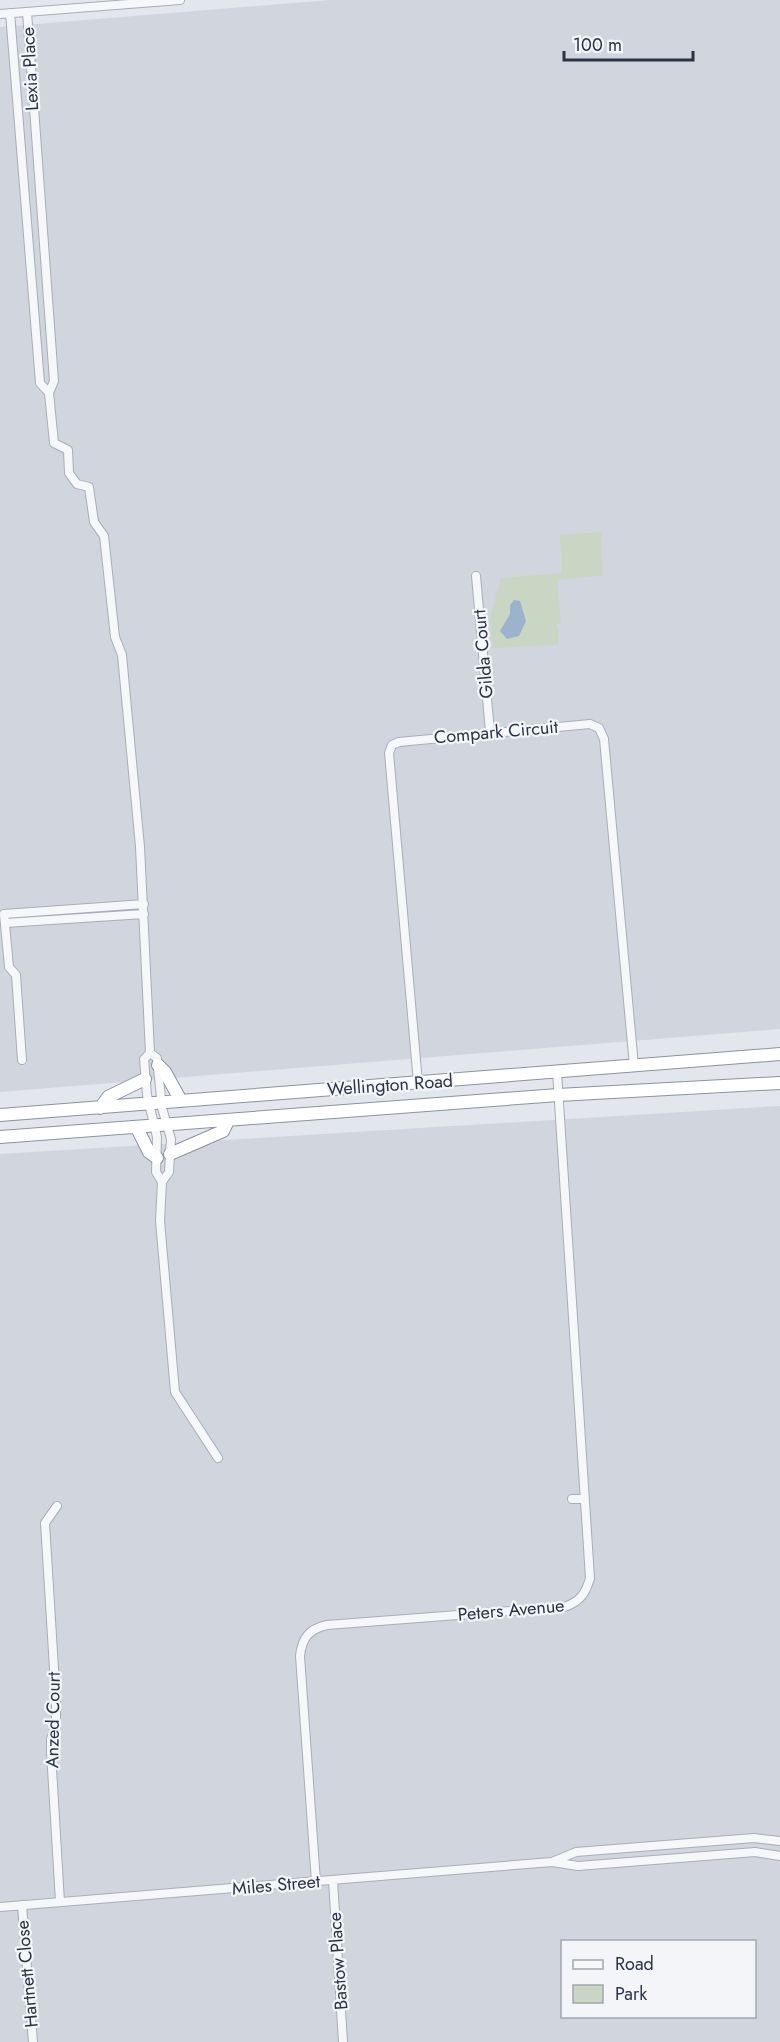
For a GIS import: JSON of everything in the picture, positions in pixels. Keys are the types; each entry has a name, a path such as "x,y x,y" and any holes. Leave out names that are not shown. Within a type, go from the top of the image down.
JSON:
{"highway":[{"name":"Wellington Road","path":"0,1115 780,1054"},
{"path":"158,1065 165,1072 181,1101"},
{"path":"100,1108 108,1097 145,1079"},
{"name":"Wellington Road","path":"0,1137 558,1095 780,1083"},
{"path":"170,1154 223,1131 228,1121"},
{"path":"137,1128 149,1152 157,1158"}],"street":[{"path":"0,14 180,0"},
{"name":"Lexia Place","path":"27,12 54,381 49,393 54,442 68,450 69,473 77,484 89,487 94,522 104,536 115,637 122,655 144,904"},
{"name":"Lexia Place","path":"10,13 40,383 49,393"},
{"name":"Lexia Place","path":"19,127 34,126"},
{"path":"28,236 43,234"},
{"path":"34,299 48,298"},
{"name":"Gilda Court","path":"476,576 490,732"},
{"name":"Compark Circuit","path":"418,1083 389,753 392,745 399,742 490,732 590,724 599,728 604,739 634,1066"},
{"path":"22,1060 16,975 4,967 4,914 144,904 150,1053 144,1059 145,1079 155,1103 170,1154 169,1172 162,1182"},
{"path":"5,923 144,914"},
{"path":"150,1053 157,1058 158,1065 155,1103"},
{"name":"Peters Avenue","path":"316,1882 300,1656 307,1634 327,1625 574,1604 583,1596 590,1578 557,1072"},
{"path":"162,1126 156,1172 162,1182 162,1257 175,1392 218,1458"},
{"path":"572,1499 585,1499"},
{"name":"Anzed Court","path":"57,1506 45,1523 56,1701 56,1726 51,1739 51,1752 60,1902"},
{"path":"754,1838 755,1852"},
{"name":"Miles Street","path":"552,1862 576,1852 754,1838 780,1841"},
{"path":"695,1843 696,1856"},
{"path":"630,1848 632,1862"},
{"name":"Miles Street","path":"0,1907 552,1862 578,1866 755,1852 780,1856"},
{"name":"Bastow Place","path":"333,1880 343,2042"},
{"name":"Hartnett Close","path":"22,1905 33,2042"}],"shaded area":[{"path":"331,0 780,0 780,1029 0,1092 0,27"},
{"path":"780,1106 780,2042 0,2042 0,1154"}],"green space":[{"path":"601,532 603,575 557,580 561,623 556,624 559,632 558,645 493,648 490,618 501,578 562,573 560,535"}],"water":[{"path":"514,600 520,601 526,621 519,636 507,639 500,631 510,614 510,605"}]}
